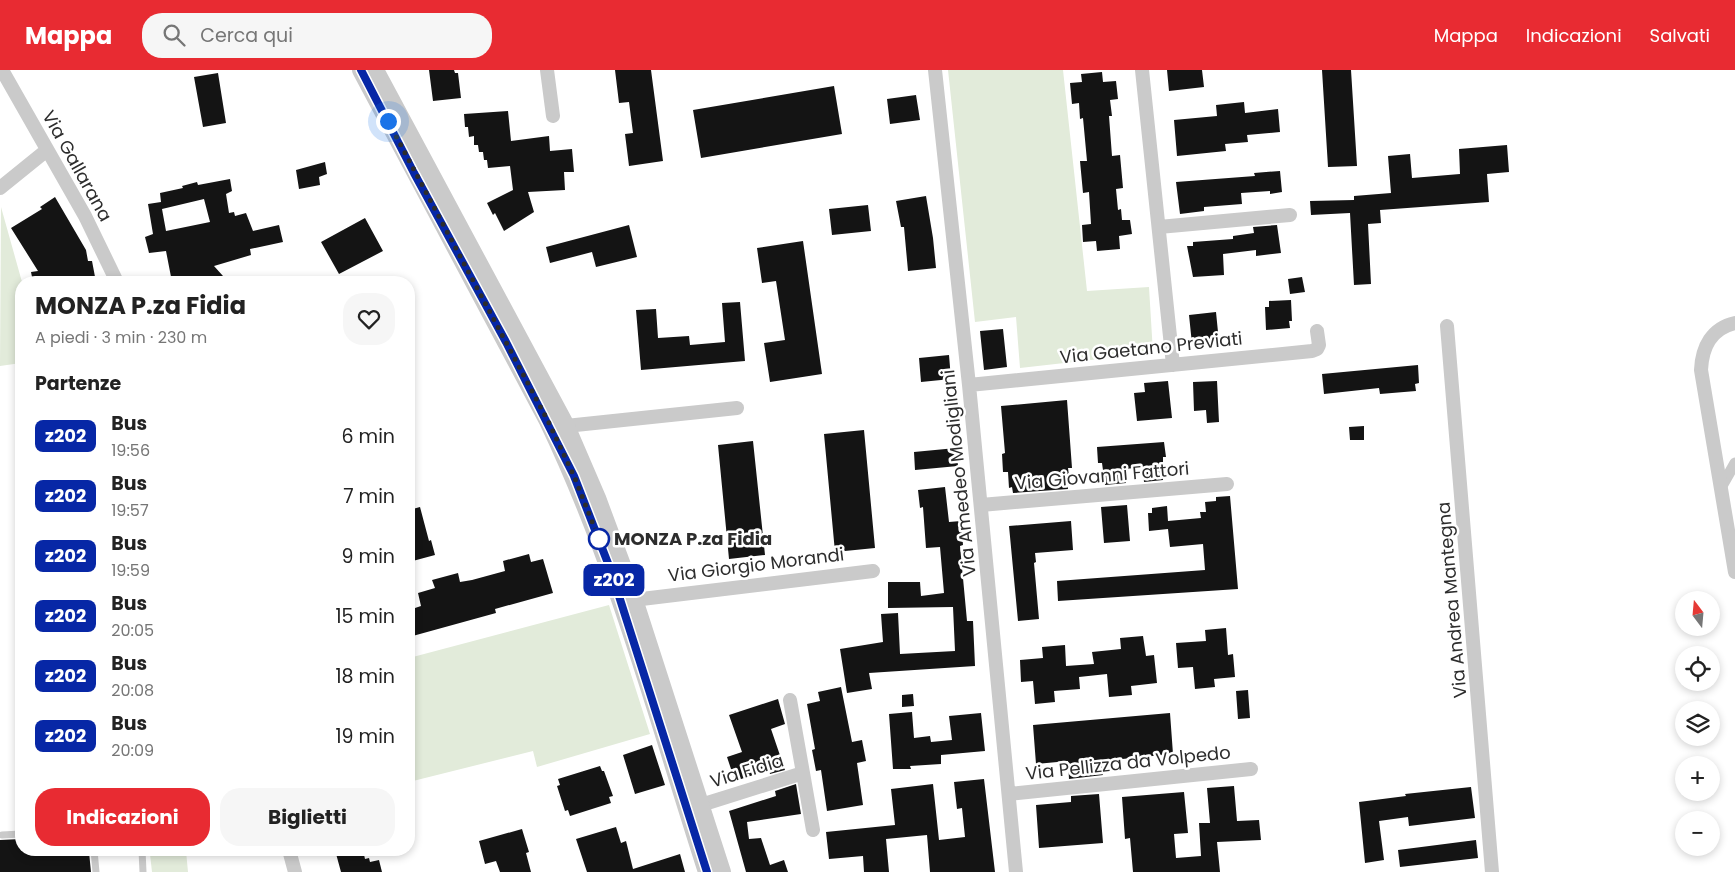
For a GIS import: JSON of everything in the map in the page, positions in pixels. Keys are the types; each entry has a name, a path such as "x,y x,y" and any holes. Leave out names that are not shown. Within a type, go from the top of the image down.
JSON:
{"street":[{"name":"Via Gallarana","path":"2,70 85,216 114,276"},
{"path":"361,70 548,421 587,508 623,601 701,805 722,872"},
{"path":"375,70 566,426 610,531 623,601 707,872"},
{"path":"547,70 552,116"},
{"name":"Via Amedeo Modigliani","path":"935,70 969,385 1016,872"},
{"path":"1142,70 1173,365"},
{"path":"0,188 47,150"},
{"path":"1159,227 1290,215"},
{"path":"1735,323 1719,328 1710,340 1702,356 1701,370 1735,572"},
{"name":"Via Andrea Mantegna","path":"1448,326 1492,872"},
{"name":"Via Gaetano Previati","path":"969,385 1312,351 1319,346 1317,331"},
{"path":"566,426 737,408"},
{"path":"1722,486 1735,463"},
{"name":"Via Giovanni Fattori","path":"981,505 1227,484"},
{"name":"Via Giorgio Morandi","path":"623,601 874,571"},
{"name":"Via Fidia","path":"790,700 813,830"},
{"name":"Via Pellizza da Volpedo","path":"1009,794 1251,769"},
{"name":"Via Fidia","path":"701,805 803,773"},
{"path":"291,856 295,872"}],"lane":[{"path":"2,835 15,834"},
{"path":"95,856 96,872"},
{"path":"142,856 143,872"}],"green space":[{"path":"948,70 1063,70 1087,291 1149,287 1153,353 1020,368 1016,317 975,322"},
{"path":"1,207 20,276 15,276 15,364 0,366"},
{"path":"609,605 650,734 537,767 533,751 415,780 415,656"},
{"path":"150,856 186,856 188,872 152,872"}],"building":[{"path":"429,70 454,70 455,73 458,73 461,98 433,101"},
{"path":"615,70 651,70 663,161 629,166 625,134 633,133 629,102 619,103"},
{"path":"1167,70 1202,70 1204,87 1169,91"},
{"path":"1322,70 1351,70 1357,166 1328,167"},
{"path":"1102,72 1103,82 1116,81 1118,99 1110,100 1112,116 1109,116 1112,156 1120,155 1123,188 1116,189 1118,210 1121,209 1122,220 1130,220 1132,234 1119,236 1120,249 1097,251 1096,241 1083,242 1082,225 1091,224 1089,192 1083,193 1080,161 1087,161 1083,118 1080,119 1079,103 1072,104 1070,83 1082,82 1081,74"},
{"path":"218,73 226,123 203,127 194,77"},
{"path":"834,86 842,134 701,158 693,110"},
{"path":"916,95 920,120 890,124 887,99"},
{"path":"1244,102 1245,113 1278,109 1280,132 1247,135 1248,142 1225,144 1226,151 1177,156 1174,120 1217,116 1216,105"},
{"path":"508,111 511,141 549,136 550,151 572,149 574,172 564,172 565,190 528,192 534,212 504,231 495,213 493,215 487,203 513,190 510,166 488,168 483,152 479,152 478,145 474,145 474,136 469,137 468,127 465,127 464,114"},
{"path":"1507,145 1509,172 1487,174 1489,202 1380,210 1381,223 1368,224 1371,284 1354,285 1350,213 1311,215 1310,201 1354,200 1354,196 1391,193 1388,156 1410,154 1412,178 1460,174 1459,149"},
{"path":"325,162 327,174 319,177 320,185 299,189 296,170"},
{"path":"1280,171 1282,192 1270,194 1270,191 1241,193 1242,204 1204,207 1204,211 1180,214 1176,182 1255,176 1254,173"},
{"path":"230,179 232,191 226,194 229,213 234,212 235,216 246,213 253,231 279,225 283,242 250,249 251,255 214,266 223,276 171,276 166,251 149,253 145,237 153,234 148,204 161,202 160,193 183,188 182,186 197,182 198,185","holes":["204,199 210,222 166,231 162,209"]},
{"path":"926,196 936,268 908,271 904,227 901,227 896,201"},
{"path":"55,197 86,250 88,261 92,261 95,276 32,276 31,272 38,271 11,228 42,209 40,207"},
{"path":"868,205 871,231 832,235 829,209"},
{"path":"365,218 383,251 339,274 321,242"},
{"path":"629,225 637,257 596,267 592,252 550,263 546,247"},
{"path":"1277,225 1281,253 1256,256 1256,250 1223,254 1224,275 1193,277 1187,246 1193,246 1193,242 1233,239 1233,236 1254,233 1253,227"},
{"path":"803,241 822,374 770,382 764,343 785,340 776,281 762,283 757,248"},
{"path":"1302,277 1305,292 1290,294 1288,279"},
{"path":"1291,300 1292,321 1289,321 1290,328 1266,330 1265,307 1269,307 1269,301"},
{"path":"740,302 745,361 641,370 636,310 656,309 658,338 689,336 690,345 725,342 722,303"},
{"path":"1216,312 1219,342 1192,344 1189,315"},
{"path":"1003,329 1007,367 984,370 980,331"},
{"path":"949,355 951,379 921,382 919,358"},
{"path":"1418,365 1419,383 1415,384 1416,391 1380,394 1379,388 1324,394 1322,374"},
{"path":"1168,381 1172,418 1137,421 1134,393 1145,392 1144,383"},
{"path":"1217,381 1219,422 1207,423 1206,410 1194,411 1193,382"},
{"path":"1067,400 1072,468 1068,468 1070,483 1067,483 1068,489 1013,493 1012,487 1009,488 1008,472 1003,472 1002,454 1005,453 1001,406"},
{"path":"1364,426 1364,440 1350,440 1349,427"},
{"path":"864,430 875,548 835,552 824,434"},
{"path":"753,441 765,555 729,559 718,445"},
{"path":"1164,442 1166,457 1163,457 1163,480 1144,482 1143,467 1125,469 1126,483 1105,485 1102,463 1098,463 1097,447"},
{"path":"956,448 958,466 915,470 914,452"},
{"path":"945,487 949,522 961,521 963,545 960,546 967,621 973,621 975,666 869,673 872,689 847,693 840,649 883,642 881,614 898,613 900,654 955,651 953,607 888,608 888,582 920,582 921,596 944,593 940,547 926,548 923,507 920,508 918,490"},
{"path":"1230,496 1238,589 1058,601 1057,581 1205,570 1203,544 1170,547 1168,529 1149,531 1148,513 1152,513 1152,508 1167,506 1168,521 1201,518 1200,512 1206,512 1205,502 1216,501 1216,497"},
{"path":"1127,505 1130,541 1104,543 1101,507"},
{"path":"420,507 429,541 431,540 435,555 415,560 415,508"},
{"path":"1071,521 1073,550 1035,553 1036,562 1034,563 1039,619 1018,621 1009,526"},
{"path":"529,554 531,562 543,559 553,593 495,609 496,613 415,635 415,608 421,606 418,593 435,588 432,580 458,573 460,582 472,580 505,571 503,561"},
{"path":"1226,628 1228,655 1233,654 1235,677 1214,679 1215,687 1195,689 1193,667 1178,668 1176,643 1206,641 1205,630"},
{"path":"1143,636 1146,656 1154,655 1157,683 1131,686 1132,695 1109,697 1107,674 1079,677 1080,689 1054,691 1055,702 1035,704 1033,681 1021,682 1020,660 1043,658 1042,647 1065,645 1066,666 1094,664 1092,652 1121,649 1120,638"},
{"path":"841,687 852,742 862,740 866,761 857,763 863,805 827,811 821,770 816,771 812,750 815,749 807,704 820,701 818,692"},
{"path":"1248,690 1250,718 1238,719 1236,691"},
{"path":"913,694 914,706 902,707 902,695"},
{"path":"778,699 785,724 771,729 785,770 770,774 769,770 735,781 727,757 742,752 729,715"},
{"path":"912,712 914,738 930,736 931,742 952,740 949,716 981,713 985,751 941,755 941,764 910,766 911,769 893,769 889,714"},
{"path":"1170,713 1173,754 1102,761 1103,775 1069,779 1068,761 1036,764 1033,725"},
{"path":"652,745 665,785 635,794 623,755"},
{"path":"600,766 602,771 604,771 613,796 609,797 611,803 570,816 568,810 565,811 557,786 560,785 558,779"},
{"path":"984,779 995,872 930,872 927,835 886,839 889,872 864,872 863,856 829,859 826,832 895,825 891,789 933,784 939,840 965,837 962,808 957,809 954,782"},
{"path":"796,784 801,814 747,822 749,839 761,838 770,865 784,860 788,872 746,872 729,811 776,796 775,791"},
{"path":"1234,786 1237,821 1259,820 1261,840 1217,842 1220,872 1133,872 1130,838 1125,839 1122,797 1184,792 1188,833 1174,834 1176,858 1201,856 1199,823 1210,823 1207,788"},
{"path":"1471,787 1475,818 1409,826 1408,817 1379,821 1384,860 1365,863 1359,802 1406,796 1405,794"},
{"path":"1099,794 1103,843 1039,848 1036,805 1071,802 1071,796"},
{"path":"616,827 621,843 626,841 633,869 680,854 685,872 587,872 576,839"},
{"path":"522,829 529,852 526,853 531,872 500,872 496,861 485,864 479,841"},
{"path":"15,839 15,856 89,856 91,872 0,872 0,840"},
{"path":"1476,840 1478,858 1400,867 1398,850"},
{"path":"337,856 364,856 365,859 369,858 370,862 379,860 382,872 341,872"}],"bus line":[{"name":"z202","path":"361,70 414,173 548,421 574,476 611,571 707,872"}],"place":[{"name":"MONZA P.za Fidia","path":"599,539"}],"route":[{"path":"388,121 414,173 548,421 574,476 599,539"}]}
